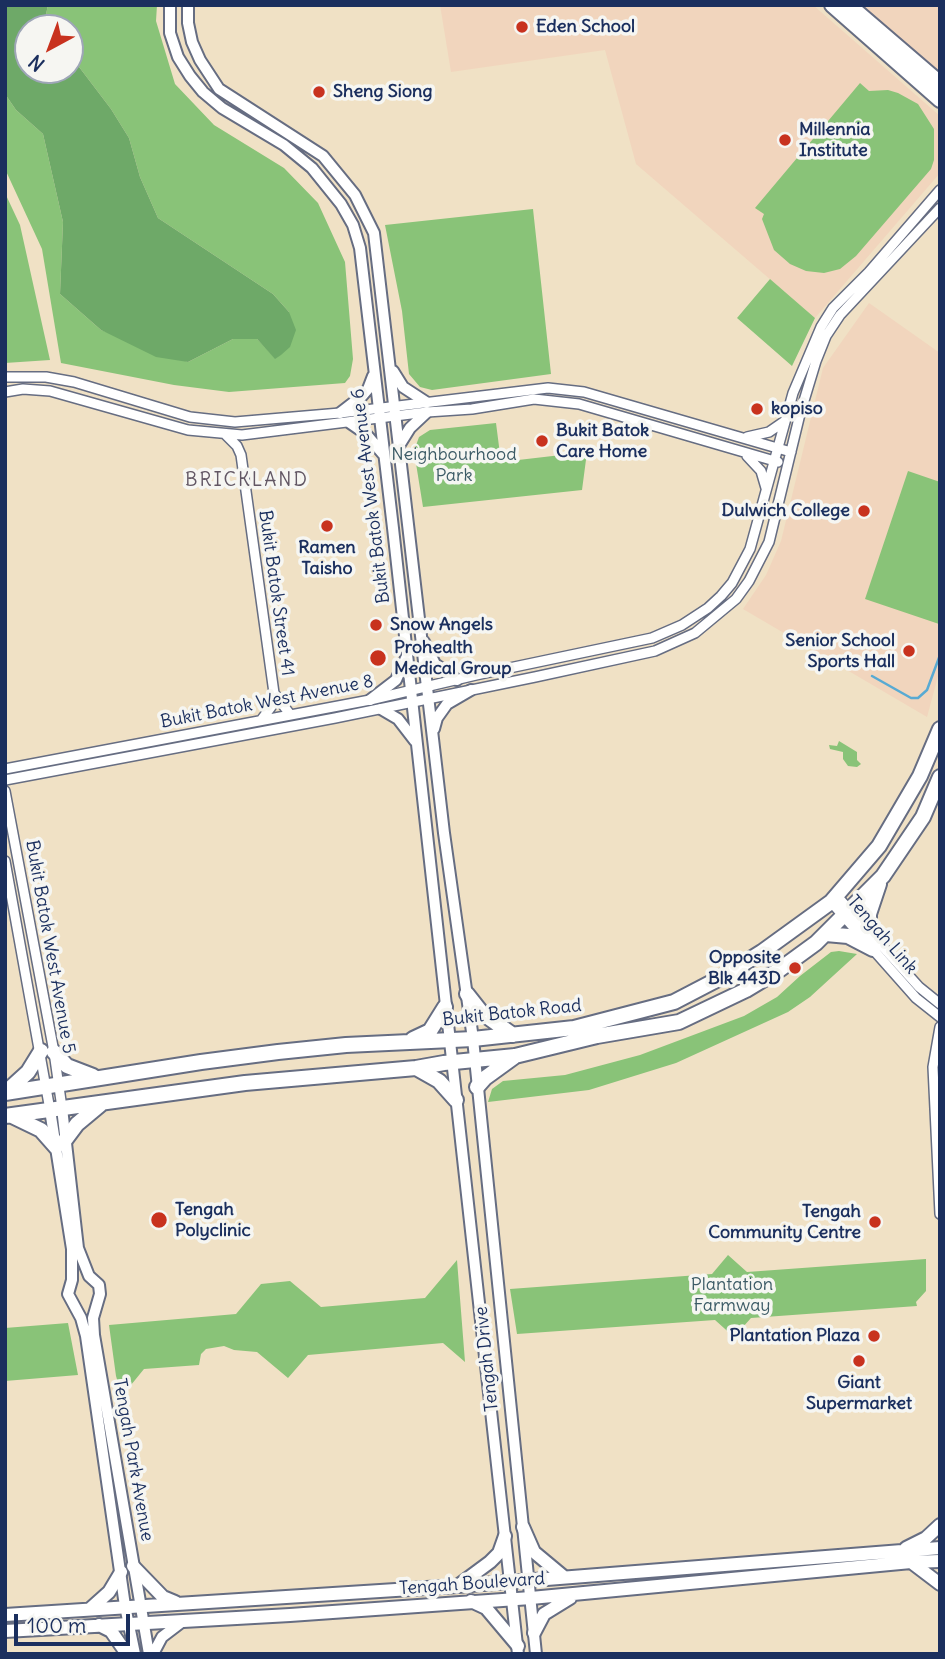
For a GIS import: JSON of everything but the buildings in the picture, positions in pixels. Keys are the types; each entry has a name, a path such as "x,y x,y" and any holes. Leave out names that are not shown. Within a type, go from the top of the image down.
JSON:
{"main road":[{"path":"832,5 940,100"},
{"path":"849,5 940,83"},
{"name":"Bukit Batok Road","path":"5,1093 242,1057 346,1045 473,1039 574,1028 674,1002 762,952 834,899 879,846 920,776 940,729"},
{"name":"Bukit Batok Road","path":"7,1115 244,1083 416,1068 515,1056 597,1036 679,1022 746,990 779,970 826,933 883,876 923,817 940,777"},
{"path":"869,933 872,902 883,876"},
{"path":"826,933 848,936 873,949"},
{"path":"467,994 482,1013 513,1035"},
{"path":"405,1042 430,1031 445,1007"},
{"path":"346,1045 354,1050 359,1059 351,1073"},
{"path":"5,1093 47,1051 73,1069 100,1078"},
{"path":"477,1087 515,1056"},
{"path":"242,1057 237,1063 237,1071 244,1083"},
{"path":"416,1068 439,1081 456,1100"},
{"path":"7,1115 41,1130 61,1143 89,1112 102,1103"},
{"path":"903,1550 926,1538 940,1525"},
{"path":"523,1527 534,1552 564,1577"},
{"path":"458,1586 499,1553 505,1536"},
{"name":"Tengah Boulevard","path":"5,1615 458,1586 940,1548"},
{"name":"Tengah Boulevard","path":"5,1631 531,1598 940,1561"},
{"path":"911,1562 940,1584"},
{"path":"133,1566 158,1593 176,1603"},
{"path":"90,1609 109,1592 121,1572"},
{"path":"534,1633 544,1614 556,1604 579,1593"},
{"path":"471,1601 486,1608 503,1626 518,1650"},
{"path":"99,1625 111,1632 127,1654"}],"street":[{"name":"Bukit Batok West Avenue 6","path":"170,5 169,22 174,46 184,67 203,92 234,116 284,145 312,167 341,204 353,225 360,248 452,1062"},
{"name":"Bukit Batok West Avenue 6","path":"188,5 192,42 219,89 323,156 346,181 374,233 420,634 475,1060"},
{"name":"Bukit Batok West Avenue 8","path":"5,769 289,713 370,700 652,638 682,625 708,608 732,583 750,549 793,393 821,327 940,191"},
{"name":"Bukit Batok West Avenue 8","path":"5,780 382,709 655,651 676,643 709,624 746,586 769,542 811,377 827,335 840,315 940,208"},
{"path":"391,365 403,387 426,407 472,409 534,399 579,404 787,464"},
{"path":"340,413 368,389 374,370"},
{"path":"5,377 46,377 74,382 208,420 235,422 340,413 379,413 548,388 584,392 791,452"},
{"path":"5,392 23,389 50,391 188,430 226,435 350,423 379,413"},
{"path":"400,445 426,407"},
{"path":"735,436 761,435 785,421"},
{"path":"350,423 366,434 385,456"},
{"path":"241,455 256,434"},
{"name":"Bukit Batok Street 41","path":"226,435 237,446 241,455 274,693 271,707 262,719"},
{"path":"740,451 757,465 767,492"},
{"path":"420,634 435,664 457,680"},
{"path":"370,700 396,680 406,656"},
{"path":"433,734 437,718 443,709 471,690"},
{"name":"Bukit Batok Street 41","path":"274,693 289,713"},
{"path":"382,709 398,719 417,743"},
{"name":"Bukit Batok West Avenue 5","path":"5,791 56,1109"},
{"name":"Bukit Batok West Avenue 5","path":"5,861 47,1051"},
{"name":"Tengah Link","path":"834,899 919,987 940,1004"},
{"name":"Tengah Link","path":"847,913 873,949 916,998 930,1012 940,1017"},
{"path":"940,1027 933,1067 940,1214"},
{"name":"Tengah Drive","path":"475,1060 536,1654"},
{"name":"Tengah Drive","path":"452,1062 518,1650"},
{"name":"Tengah Park Avenue","path":"56,1109 78,1248 89,1276 99,1285 100,1294 93,1318 94,1335 142,1622 151,1654"},
{"name":"Tengah Park Avenue","path":"61,1143 72,1249 72,1280 68,1294 81,1318 86,1336 125,1606 135,1654"},
{"path":"72,1280 89,1276"},
{"path":"151,1654 162,1637 185,1620"}],"shaded area":[{"name":"Millennia Institute","path":"440,5 813,5 940,116 940,173 815,318 636,164 605,50 451,72"},
{"path":"859,5 940,5 940,73 927,63"},
{"name":"Dulwich College","path":"869,303 940,353 940,669 927,717 743,609 766,575 781,541 823,368"}],"green space":[{"path":"5,5 48,5 46,14 14,14 14,84 84,84 84,73 129,138 140,177 158,218 273,294 289,312 296,330 290,347 275,359 257,339 233,339 188,362 156,357 101,330 60,294 63,222 43,134 16,110 5,94"},
{"path":"48,5 157,5 156,21 175,84 214,125 284,168 318,203 345,262 353,359 350,376 345,383 229,392 174,385 61,363 42,249 5,169 5,94 16,110 43,134 63,222 60,294 101,330 188,362 233,339 257,339 275,358 289,312 273,294 158,218 140,177 129,138 84,73 84,14 46,14"},
{"path":"860,83 869,91 888,90 918,104 934,129 934,160 931,169 856,256 840,269 824,273 806,271 790,264 774,250 762,219 764,214 755,208"},
{"path":"5,193 20,225 50,360 5,363"},
{"path":"533,209 551,374 432,390 420,387 409,374 402,311 385,225"},
{"path":"770,279 815,318 792,366 737,318"},
{"name":"Neighbourhood Park","path":"496,423 501,462 587,452 582,490 423,507 414,451 419,437 430,430"},
{"path":"908,471 940,482 939,624 865,599"},
{"path":"839,741 857,752 857,760 861,764 857,767 848,766 843,759 843,752 830,749 829,745 837,746"},
{"path":"831,952 857,954 810,997 788,1012 676,1063 589,1090 488,1102 492,1089 503,1081 565,1075 640,1055 744,1016 777,997"},
{"name":"Plantation Farmway","path":"728,1255 747,1272 926,1259 926,1291 916,1302 917,1306 751,1318 734,1337 715,1320 517,1334 510,1289 712,1274"},
{"path":"457,1260 465,1362 443,1343 308,1355 288,1378 257,1352 234,1350 224,1346 206,1349 201,1354 199,1365 144,1369 122,1396 116,1376 109,1325 236,1314 261,1284 290,1281 321,1307 425,1298"},
{"path":"68,1323 78,1375 5,1381 5,1328"}],"waterway":[{"path":"872,676 911,698 918,698 927,690 940,655"}],"place":[{"name":"Eden School","path":"522,27"},
{"name":"Sheng Siong","path":"319,92"},
{"name":"Millennia Institute","path":"785,140"},
{"name":"kopiso","path":"757,409"},
{"name":"Bukit Batok Care Home","path":"542,441"},
{"name":"Dulwich College","path":"864,511"},
{"name":"Ramen Taisho","path":"327,526"},
{"name":"Snow Angels","path":"376,625"},
{"name":"Senior School Sports Hall","path":"909,651"},
{"name":"Prohealth Medical Group","path":"378,658"},
{"name":"Opposite Blk 443D","path":"795,968"},
{"name":"Tengah Polyclinic","path":"159,1220"},
{"name":"Tengah Community Centre","path":"875,1222"},
{"name":"Plantation Plaza","path":"874,1336"},
{"name":"Giant Supermarket","path":"859,1361"}],"district":[{"name":"BRICKLAND","path":"247,481"}]}
